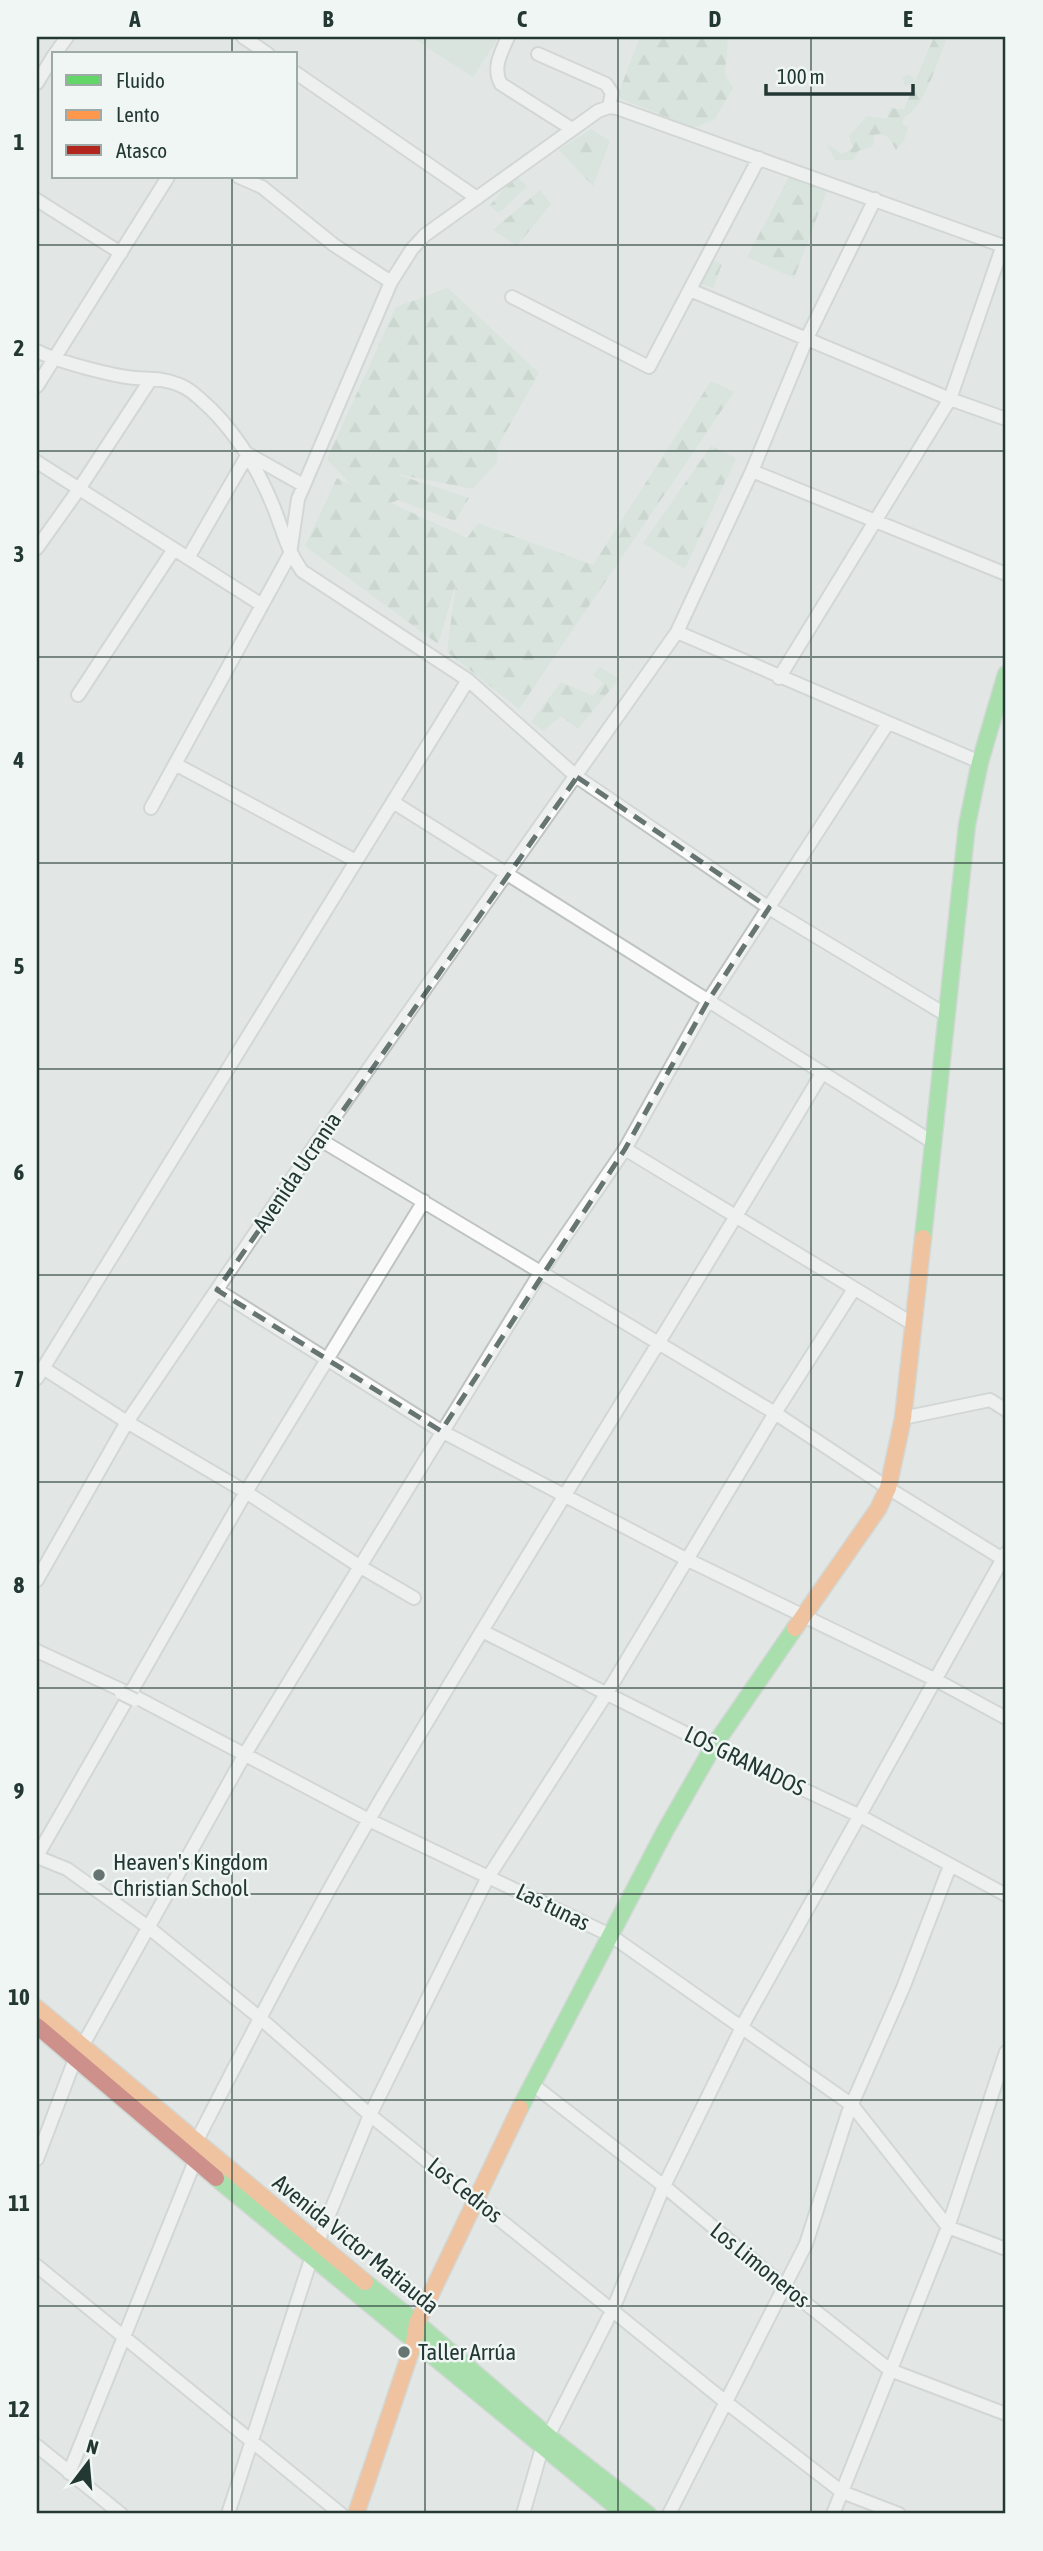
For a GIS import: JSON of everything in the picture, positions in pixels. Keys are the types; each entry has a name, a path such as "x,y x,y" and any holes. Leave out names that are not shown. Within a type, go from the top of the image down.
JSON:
{"street":[{"path":"55,52 66,37"},
{"path":"508,37 497,64 496,75 501,84 572,129"},
{"path":"248,40 265,52"},
{"path":"538,54 606,84 612,93 609,107"},
{"path":"37,83 49,61"},
{"path":"298,74 477,198"},
{"path":"151,808 290,554 298,499 303,485 391,282 412,249 425,235 572,129 598,111 609,107 1004,246 950,398 779,678"},
{"path":"512,297 649,367 759,158"},
{"path":"37,386 167,178"},
{"path":"241,178 262,187 334,245 391,282"},
{"name":"Avenida Ucrania","path":"37,1580 127,1422 319,1139 677,632 752,471 807,338 875,199"},
{"path":"37,200 121,253"},
{"path":"690,290 1006,419"},
{"path":"37,351 56,359 132,378 179,384 197,396 226,425 248,454 273,506 290,554 302,571 468,680 576,777 769,908 948,1016"},
{"path":"37,548 151,379"},
{"path":"248,454 303,485"},
{"path":"188,558 248,454"},
{"path":"37,462 262,605"},
{"path":"752,471 1006,574"},
{"path":"78,695 174,549"},
{"path":"677,632 980,762"},
{"path":"356,2514 414,2342 417,2323 532,2084 713,1747 878,1509 888,1488 903,1418 967,825 980,762 1006,674"},
{"path":"414,1598 359,1566 246,1492 40,1373 468,680"},
{"path":"37,2160 78,2053 245,1754 540,1273 625,1149 708,1001 888,723"},
{"path":"175,764 356,861"},
{"path":"393,802 934,1143"},
{"path":"69,2473 195,2161 196,2142 260,2018 369,1820 822,1073"},
{"path":"319,1139 775,1413 888,1488 1005,1558 742,2028 664,2186 613,2309 545,2442 523,2514"},
{"path":"625,1149 913,1324"},
{"path":"37,1857 246,1492 424,1201"},
{"path":"228,2514 314,2250 370,2115 489,1875 607,1693 775,1413 854,1289"},
{"path":"217,1290 441,1431 686,1559 936,1680 1006,1718"},
{"path":"903,1418 989,1400 1006,1410"},
{"name":"LOS GRANADOS","path":"482,1631 713,1747 860,1816 1006,1895"},
{"name":"Las tunas","path":"37,1651 245,1754 369,1820 610,1935 852,2105 948,2227"},
{"name":"Los Cedros","path":"37,1857 67,1869 148,1927 260,2018 370,2115 727,2403 842,2492 899,2514"},
{"path":"669,2514 806,2244 852,2105 903,1988 950,1866"},
{"name":"Avenida Victor Matiauda","path":"37,2008 78,2053 195,2161 417,2323 625,2514"},
{"name":"Avenida Victor Matiauda","path":"37,2026 78,2053 196,2142 414,2342 545,2442 648,2514"},
{"path":"833,2514 948,2227 1006,2052"},
{"name":"Los Limoneros","path":"532,2084 664,2186 890,2370 1006,2414"},
{"path":"948,2227 1006,2249"},
{"path":"37,2266 341,2514"},
{"path":"37,2446 121,2514"}],"highlighted area":[{"path":"577,777 769,908 708,1001 625,1149 441,1431 217,1290"}],"green space":[{"path":"411,37 499,37 473,77"},
{"path":"640,37 728,37 725,74 733,88 715,119 693,128 617,97"},
{"path":"934,37 947,37 924,94 904,117 902,124 908,127 904,140 896,150 888,137 874,135 873,146 858,151 853,160 835,160 826,143 842,154 853,148 849,136 867,116 887,119 890,108 904,109 915,83 905,86 902,77 910,74 915,81"},
{"path":"591,129 610,141 593,186 559,150"},
{"path":"516,176 527,186 499,213 489,206"},
{"path":"789,177 827,191 794,278 747,257"},
{"path":"540,190 551,204 517,246 493,230"},
{"path":"713,260 722,264 713,288 700,283"},
{"path":"448,288 539,373 498,446 497,462 473,489 392,473 469,498 455,521 398,500 391,503 467,538 478,523 593,565 711,381 734,392 519,709 447,652 456,584 438,644 305,546 337,478 350,484 327,459 396,307"},
{"path":"711,446 736,458 685,569 643,543"},
{"path":"600,667 619,679 578,729 561,716 543,731 531,722 561,682 593,696 603,683 593,675"}],"traffic: fast":[{"path":"923,1238 967,825 980,762 1006,674"},
{"path":"520,2108 665,1831 713,1747 795,1628"},
{"path":"216,2178 625,2514"},
{"path":"365,2282 417,2323 548,2436 648,2514"}],"traffic: slow":[{"path":"795,1628 878,1509 888,1488 903,1418 923,1238"},
{"path":"37,2008 365,2282"},
{"path":"356,2514 414,2342 417,2323 520,2108"}],"traffic: jam":[{"path":"37,2026 216,2178"}],"place":[{"name":"Heaven's Kingdom Christian School","path":"99,1875"},
{"name":"Taller Arrúa","path":"404,2352"}]}
